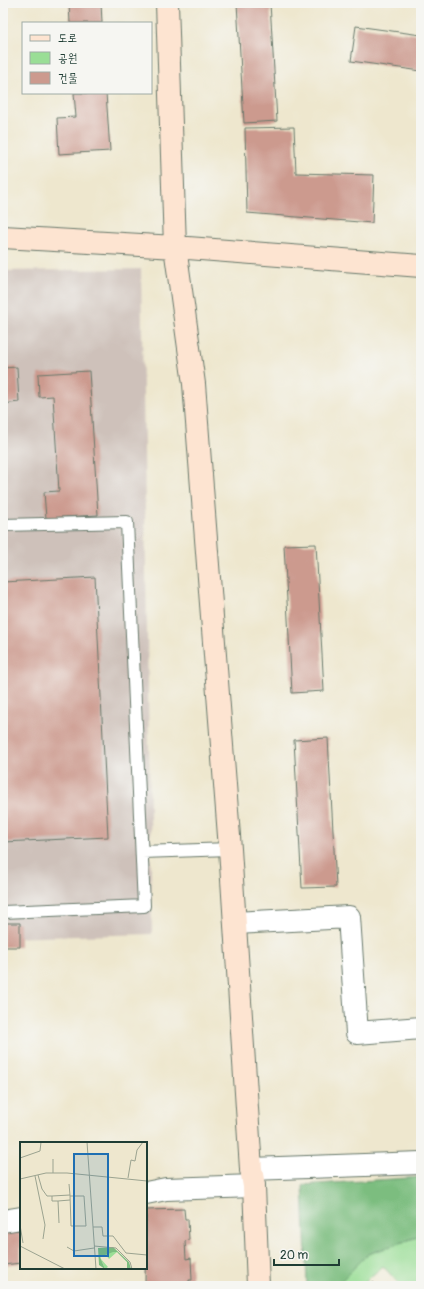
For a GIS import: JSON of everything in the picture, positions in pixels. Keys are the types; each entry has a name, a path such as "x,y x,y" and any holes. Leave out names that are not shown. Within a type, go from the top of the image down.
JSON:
{"main road":[{"path":"167,3 175,247 194,384 230,849 258,1286"},
{"path":"3,237 175,247 421,266"}],"street":[{"path":"235,923 349,917 357,1032 421,1028"},
{"path":"147,1193 252,1178 421,1163"},
{"path":"3,1221 20,1218"}],"lane":[{"path":"3,525 127,522 144,906 3,912"},
{"path":"142,852 230,849"}],"shaded area":[{"path":"141,269 152,934 3,938 3,271"}],"green space":[{"path":"421,1177 421,1237 417,1237 368,1254 336,1286 307,1286 303,1185"},
{"path":"417,1237 421,1237 421,1286 401,1286 383,1266 360,1286 336,1286 368,1254"}],"building":[{"path":"69,3 101,3 102,22 70,22"},
{"path":"237,3 270,3 277,121 244,123"},
{"path":"356,26 421,35 421,71 351,61"},
{"path":"74,94 106,94 110,151 59,154 57,118 76,117"},
{"path":"294,127 296,173 374,175 372,223 247,213 245,128"},
{"path":"4,160 5,180 3,180"},
{"path":"17,367 19,402 3,404 3,368"},
{"path":"89,371 98,515 46,518 44,492 59,491 53,396 39,397 38,374"},
{"path":"316,544 324,691 292,693 284,545"},
{"path":"95,577 108,837 3,842 3,582"},
{"path":"328,738 336,887 302,888 294,740"},
{"path":"3,923 20,923 20,947 3,947"},
{"path":"184,1209 185,1219 188,1219 189,1240 185,1241 186,1259 191,1258 192,1280 189,1280 189,1286 145,1286 145,1269 147,1269 147,1210"},
{"path":"20,1230 20,1263 3,1265 3,1231"},
{"path":"373,1282 377,1286 369,1286"}]}
